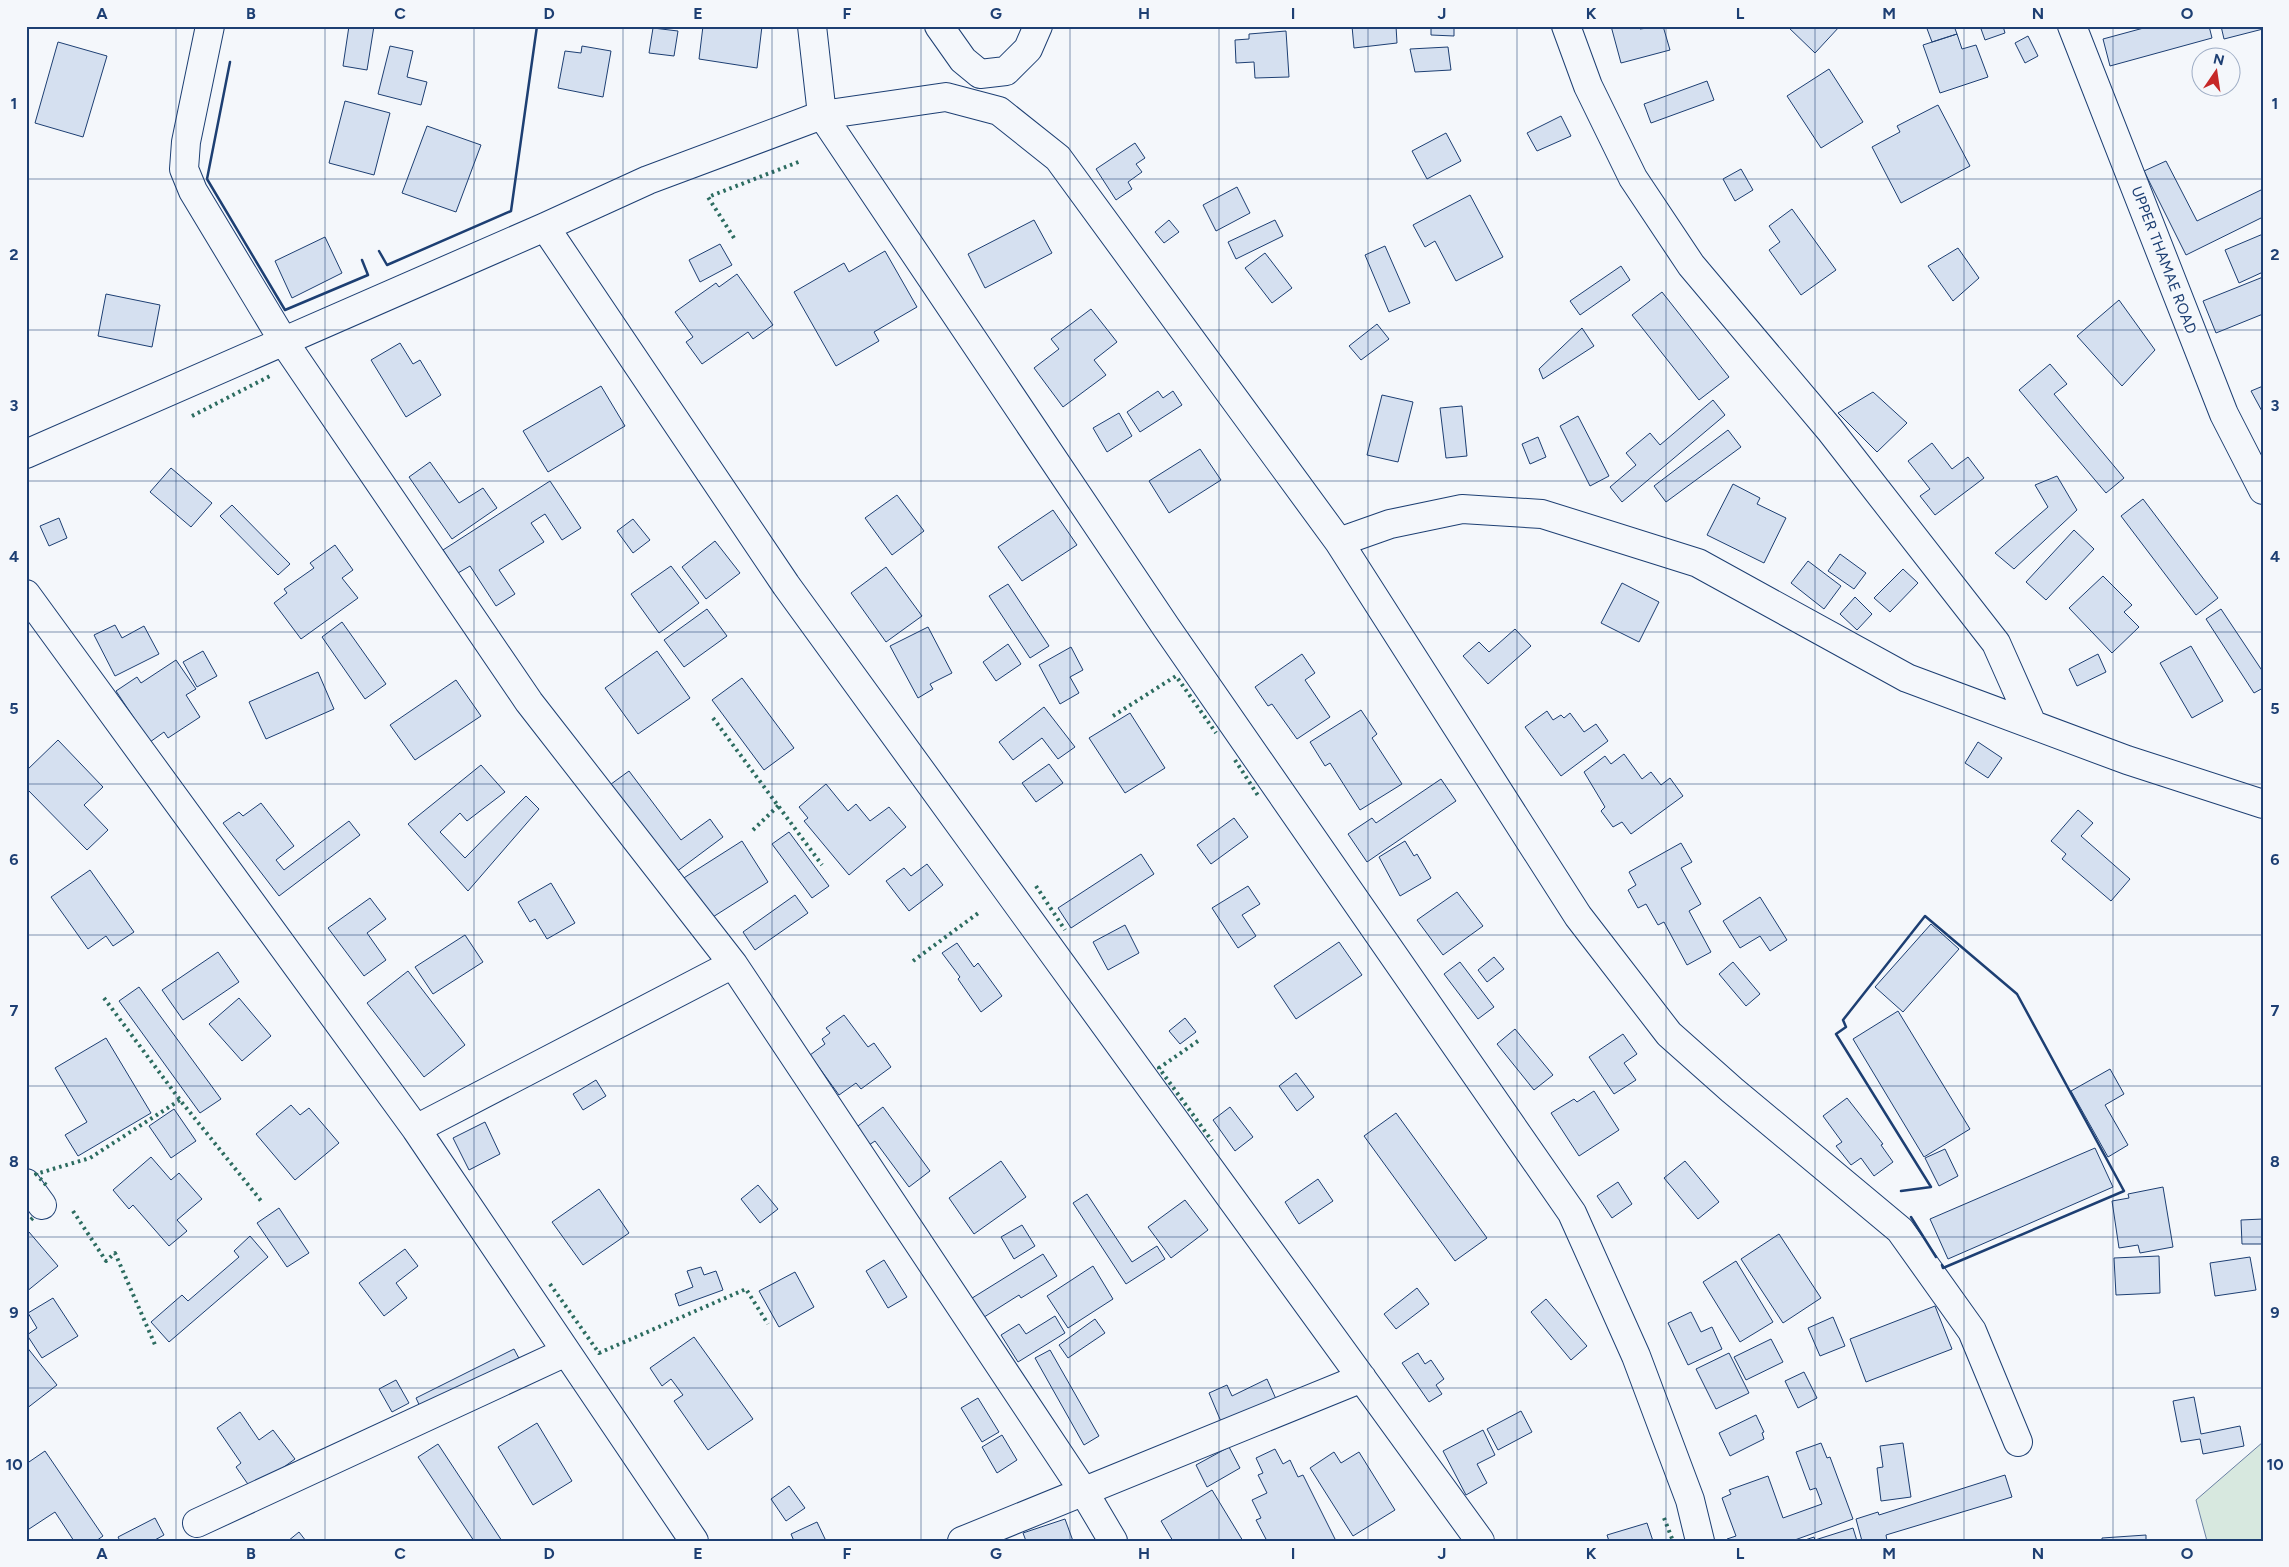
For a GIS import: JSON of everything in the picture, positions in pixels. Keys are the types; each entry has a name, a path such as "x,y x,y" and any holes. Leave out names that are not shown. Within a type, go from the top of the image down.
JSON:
{"street":[{"path":"210,26 186,142 184,168 193,191 284,342 529,702 733,964 1084,1492 1112,1541"},
{"path":"812,26 822,115 1166,627 1572,1213 1636,1356 1690,1500 1700,1541"},
{"path":"939,26 963,60 980,74 1006,71 1028,49 1038,26"},
{"path":"1566,26 1588,86 1633,178 1691,265 1830,430 1996,643 2032,724"},
{"name":"UPPER THAMAE ROAD","path":"2072,26 2224,414 2263,490"},
{"path":"26,454 284,342 648,180 822,115 946,97 999,111 1058,158 1339,542 1578,916 1669,1034 1732,1090 1900,1230 1972,1331 2018,1442"},
{"path":"545,227 786,585 1480,1541"},
{"path":"1339,542 1390,524 1462,509 1542,514 1698,563 1907,678 2127,760 2263,804"},
{"path":"26,594 416,1129 694,1541"},
{"path":"416,1129 733,964"},
{"path":"26,1183 42,1205"},
{"path":"197,1523 566,1352"},
{"path":"962,1541 1362,1378"}],"shaded area":[{"path":"2263,1442 2263,1541 2207,1541 2196,1500"}],"building":[{"path":"349,26 374,26 367,70 343,66"},
{"path":"703,26 762,26 757,68 699,59"},
{"path":"1352,26 1396,26 1397,43 1354,48"},
{"path":"1431,26 1454,26 1454,36 1431,35"},
{"path":"1611,26 1639,26 1640,29 1663,26 1670,50 1621,63"},
{"path":"1787,26 1840,26 1815,53"},
{"path":"1926,26 1954,26 1957,34 1932,42"},
{"path":"1980,26 2003,26 2005,33 1985,40"},
{"path":"2151,26 2209,26 2212,38 2110,66 2103,39"},
{"path":"2221,26 2263,26 2263,29 2224,39"},
{"path":"653,28 678,31 674,56 649,53"},
{"path":"1286,31 1289,77 1255,78 1254,62 1236,63 1235,40 1249,39 1249,34"},
{"path":"1957,34 1962,49 1976,45 1988,77 1940,93 1923,45"},
{"path":"2028,36 2038,56 2025,63 2015,43"},
{"path":"58,42 107,56 83,137 35,123"},
{"path":"390,46 413,51 407,77 427,82 421,105 378,94"},
{"path":"582,46 611,51 603,97 558,88 565,51 581,53"},
{"path":"1448,47 1451,70 1415,72 1410,49"},
{"path":"1829,69 1863,122 1821,148 1787,96"},
{"path":"1707,81 1714,100 1651,123 1644,104"},
{"path":"345,101 390,113 374,175 329,163"},
{"path":"1938,105 1970,166 1901,203 1872,147 1900,132 1897,126"},
{"path":"1561,116 1571,136 1537,151 1527,133"},
{"path":"427,126 481,145 456,212 402,193"},
{"path":"1446,133 1461,161 1427,179 1412,151"},
{"path":"1135,143 1145,158 1136,164 1142,172 1128,182 1132,189 1116,200 1096,169"},
{"path":"2166,161 2197,221 2263,189 2263,217 2186,255 2144,171"},
{"path":"1741,169 1753,190 1735,201 1723,179"},
{"path":"1237,187 1250,213 1216,231 1203,205"},
{"path":"1470,195 1503,257 1456,281 1435,241 1425,247 1413,225"},
{"path":"1792,209 1836,270 1801,295 1769,250 1780,242 1769,226"},
{"path":"1034,220 1052,253 985,288 968,254"},
{"path":"1169,220 1179,232 1164,243 1155,232"},
{"path":"1275,220 1283,236 1236,259 1228,242"},
{"path":"2263,234 2263,272 2239,283 2225,250"},
{"path":"325,237 342,273 292,298 275,261"},
{"path":"720,244 732,265 700,282 689,260"},
{"path":"1385,246 1410,303 1389,312 1365,255"},
{"path":"1958,248 1979,278 1953,301 1928,266"},
{"path":"885,251 917,307 874,332 879,341 836,366 794,292 844,263 849,272"},
{"path":"1265,253 1292,288 1272,303 1245,268"},
{"path":"1621,266 1630,280 1580,315 1570,301"},
{"path":"737,274 773,325 753,339 748,332 702,364 686,342 693,337 675,312 716,283 719,287"},
{"path":"2263,277 2263,314 2216,333 2203,301"},
{"path":"1662,292 1729,377 1699,400 1632,315"},
{"path":"106,294 160,305 152,347 98,336"},
{"path":"2119,300 2155,350 2122,386 2077,336"},
{"path":"1091,309 1117,342 1094,360 1106,375 1063,407 1034,368 1059,349 1051,339"},
{"path":"1377,324 1389,339 1361,360 1349,346"},
{"path":"1582,328 1594,346 1543,379 1539,369"},
{"path":"400,343 413,364 420,360 441,395 406,417 371,360"},
{"path":"2050,364 2067,384 2054,394 2124,478 2106,493 2019,390"},
{"path":"601,386 625,426 548,472 523,431"},
{"path":"2263,386 2263,413 2251,391"},
{"path":"1158,391 1163,398 1173,391 1182,405 1140,432 1127,412"},
{"path":"1873,392 1907,423 1877,452 1838,413"},
{"path":"1382,395 1413,402 1398,462 1367,455"},
{"path":"1713,400 1725,415 1622,502 1610,487 1636,465 1626,453 1650,433 1660,445"},
{"path":"1462,406 1467,456 1446,458 1440,408"},
{"path":"1119,413 1132,436 1107,452 1093,428"},
{"path":"1578,416 1609,476 1590,486 1560,426"},
{"path":"1728,430 1741,447 1666,502 1654,486"},
{"path":"1538,437 1546,457 1530,464 1522,444"},
{"path":"1932,443 1952,469 1968,457 1984,478 1935,515 1920,496 1930,489 1908,461"},
{"path":"1200,449 1221,480 1169,513 1149,481"},
{"path":"430,462 459,503 483,488 497,508 452,539 409,477"},
{"path":"171,468 212,503 191,527 150,492"},
{"path":"2057,476 2077,510 2014,569 1995,553 2048,507 2035,485"},
{"path":"550,481 581,528 562,540 545,514 531,523 544,542 499,570 515,594 496,606 470,566 458,573 443,550"},
{"path":"1733,484 1760,498 1757,504 1786,518 1764,563 1707,535"},
{"path":"897,495 924,531 892,555 865,518"},
{"path":"2143,499 2218,598 2196,615 2121,516"},
{"path":"232,505 290,564 278,575 220,516"},
{"path":"1053,510 1077,545 1022,581 998,547"},
{"path":"59,518 67,538 49,546 40,526"},
{"path":"633,519 650,540 633,553 617,531"},
{"path":"2074,530 2094,549 2046,600 2026,582"},
{"path":"715,541 740,573 706,599 682,567"},
{"path":"335,545 353,570 342,578 358,598 301,639 274,603 287,593 284,589 314,568 310,563"},
{"path":"1840,554 1866,573 1854,589 1828,571"},
{"path":"1808,561 1841,586 1824,609 1791,583"},
{"path":"671,566 699,603 659,633 631,594"},
{"path":"886,567 922,616 886,642 851,593"},
{"path":"1903,569 1918,583 1890,612 1874,598"},
{"path":"2103,576 2132,605 2124,612 2139,627 2112,653 2069,608"},
{"path":"1622,583 1659,602 1639,642 1601,623"},
{"path":"1008,584 1049,646 1030,658 989,596"},
{"path":"1855,597 1872,614 1857,630 1840,614"},
{"path":"707,609 727,636 684,667 664,640"},
{"path":"2221,609 2263,672 2263,688 2254,693 2206,619"},
{"path":"342,622 386,684 365,699 322,637"},
{"path":"115,625 122,638 144,626 159,654 115,676 94,635"},
{"path":"928,627 952,673 930,684 933,689 918,698 890,646"},
{"path":"1515,629 1531,646 1488,684 1463,656 1479,642 1489,652"},
{"path":"1008,644 1021,664 996,681 983,662"},
{"path":"2191,646 2223,701 2192,718 2160,663"},
{"path":"1071,647 1083,670 1070,677 1079,693 1060,704 1039,665"},
{"path":"203,651 217,676 197,687 183,662"},
{"path":"657,651 690,698 638,734 605,688"},
{"path":"1302,654 1315,673 1305,680 1330,717 1297,739 1272,704 1268,706 1255,687"},
{"path":"2098,654 2106,672 2077,686 2069,669"},
{"path":"176,660 196,689 186,695 200,717 168,738 164,732 150,742 116,691 137,677 141,683"},
{"path":"318,672 334,709 266,739 249,702"},
{"path":"742,678 794,748 764,770 712,700"},
{"path":"456,680 481,716 415,760 390,725"},
{"path":"1044,707 1075,747 1058,759 1042,738 1013,760 999,742"},
{"path":"1361,710 1377,734 1372,738 1402,784 1360,810 1330,763 1325,766 1310,742"},
{"path":"1547,711 1553,720 1561,715 1564,718 1570,713 1584,732 1596,724 1608,741 1561,776 1525,727"},
{"path":"1130,713 1165,768 1125,793 1089,738"},
{"path":"58,740 103,787 84,805 108,830 87,850 26,788 26,771"},
{"path":"1978,742 2002,758 1988,778 1965,763"},
{"path":"1624,754 1642,779 1651,772 1661,785 1670,778 1683,796 1631,834 1622,822 1613,827 1601,811 1605,807 1584,772 1605,756 1611,764"},
{"path":"1049,764 1063,783 1036,802 1022,783"},
{"path":"481,765 505,792 467,821 460,813 440,832 465,858 526,796 539,809 468,891 408,824"},
{"path":"629,771 681,840 710,819 723,837 672,875 607,787"},
{"path":"1441,779 1456,801 1367,862 1348,834 1372,818 1376,823"},
{"path":"826,784 848,811 856,804 870,821 889,807 906,827 849,875 804,821 808,818 799,807"},
{"path":"261,803 294,846 276,860 284,870 349,821 360,835 279,896 223,823 239,812 243,816"},
{"path":"2078,810 2093,823 2081,836 2130,879 2111,901 2062,859 2066,854 2051,841"},
{"path":"1234,818 1248,837 1211,864 1197,845"},
{"path":"789,832 829,886 812,898 772,844"},
{"path":"742,841 768,882 705,922 679,881"},
{"path":"1405,841 1414,856 1417,854 1431,878 1400,896 1379,857"},
{"path":"1681,843 1692,862 1681,868 1701,904 1689,911 1711,952 1687,965 1664,922 1658,925 1646,904 1638,908 1628,890 1636,885 1629,872"},
{"path":"1141,854 1154,874 1071,928 1058,908"},
{"path":"927,864 943,885 909,911 886,881 904,868 911,876"},
{"path":"90,870 134,932 113,946 106,936 88,949 51,897"},
{"path":"551,883 575,923 547,939 535,919 530,922 518,902"},
{"path":"1248,886 1260,904 1242,915 1256,936 1238,948 1212,908"},
{"path":"1457,892 1483,926 1443,955 1417,920"},
{"path":"795,895 808,913 755,950 743,932"},
{"path":"1760,897 1787,940 1770,951 1760,936 1740,948 1723,921"},
{"path":"370,898 386,919 367,933 386,960 364,976 328,928"},
{"path":"1931,924 1959,949 1903,1012 1875,987"},
{"path":"1125,925 1139,953 1108,970 1093,942"},
{"path":"465,935 483,962 433,994 415,967"},
{"path":"1339,942 1362,975 1296,1019 1274,986"},
{"path":"957,943 974,967 978,963 1002,996 981,1012 958,979 960,977 942,953"},
{"path":"218,952 239,982 183,1020 162,990"},
{"path":"1494,957 1504,969 1487,982 1478,970"},
{"path":"1460,962 1494,1007 1478,1019 1444,974"},
{"path":"1733,962 1760,994 1746,1006 1719,974"},
{"path":"408,971 465,1045 424,1077 367,1003"},
{"path":"139,987 221,1099 200,1113 119,1001"},
{"path":"239,998 271,1036 242,1061 209,1024"},
{"path":"1898,1011 1970,1129 1924,1157 1853,1039"},
{"path":"844,1015 868,1047 874,1043 891,1067 861,1089 856,1083 839,1095 810,1055 825,1044 822,1039 830,1033 826,1028"},
{"path":"1185,1018 1196,1032 1180,1044 1169,1031"},
{"path":"1515,1029 1553,1075 1534,1090 1497,1044"},
{"path":"1623,1034 1637,1054 1624,1063 1636,1080 1614,1094 1589,1057"},
{"path":"106,1038 151,1113 78,1156 65,1135 87,1122 55,1068"},
{"path":"2110,1069 2124,1094 2105,1105 2128,1145 2108,1157 2071,1091"},
{"path":"1296,1073 1314,1097 1297,1111 1279,1086"},
{"path":"596,1080 606,1096 583,1110 573,1094"},
{"path":"1594,1091 1619,1130 1579,1156 1551,1113 1574,1099 1577,1102"},
{"path":"1847,1098 1883,1144 1881,1145 1893,1162 1874,1176 1861,1158 1851,1165 1836,1146 1842,1142 1823,1116"},
{"path":"291,1105 300,1115 309,1108 339,1143 295,1180 256,1134"},
{"path":"883,1107 930,1171 909,1187 875,1141 863,1149 850,1132"},
{"path":"1230,1107 1253,1137 1235,1151 1213,1120"},
{"path":"174,1109 196,1141 171,1158 149,1126"},
{"path":"1396,1113 1487,1238 1455,1261 1364,1136"},
{"path":"485,1122 500,1154 469,1170 453,1138"},
{"path":"2095,1148 2113,1187 1948,1259 1930,1219"},
{"path":"1945,1149 1958,1176 1939,1186 1925,1158"},
{"path":"151,1157 171,1180 179,1173 202,1199 177,1220 187,1231 169,1246 133,1205 129,1209 113,1190"},
{"path":"1001,1161 1026,1197 974,1234 949,1198"},
{"path":"1685,1161 1719,1202 1698,1219 1664,1178"},
{"path":"1318,1179 1333,1201 1299,1224 1285,1202"},
{"path":"1618,1182 1632,1204 1612,1218 1597,1196"},
{"path":"758,1185 778,1209 760,1223 741,1199"},
{"path":"2163,1187 2173,1247 2140,1253 2138,1245 2119,1248 2112,1201 2129,1198 2128,1194"},
{"path":"599,1189 629,1233 583,1265 552,1222"},
{"path":"1087,1194 1132,1262 1157,1246 1165,1259 1126,1284 1073,1203"},
{"path":"1185,1200 1208,1230 1171,1258 1148,1227"},
{"path":"279,1208 309,1253 287,1267 257,1223"},
{"path":"2263,1219 2263,1244 2242,1244 2241,1220"},
{"path":"1022,1225 1035,1246 1014,1259 1001,1237"},
{"path":"29,1232 58,1266 26,1292 26,1234"},
{"path":"1779,1234 1821,1298 1783,1323 1741,1259"},
{"path":"250,1236 268,1257 169,1342 151,1322 182,1295 188,1301 239,1257 234,1251"},
{"path":"405,1249 418,1266 396,1283 407,1298 384,1316 359,1283"},
{"path":"1043,1254 1057,1276 1021,1298 1019,1295 981,1319 969,1300"},
{"path":"2159,1256 2160,1293 2116,1295 2114,1258"},
{"path":"2250,1257 2256,1290 2215,1296 2210,1263"},
{"path":"884,1260 907,1297 888,1308 866,1271"},
{"path":"1736,1261 1773,1322 1740,1342 1703,1282"},
{"path":"1093,1266 1113,1299 1068,1328 1047,1296"},
{"path":"701,1267 704,1275 716,1271 723,1290 679,1306 675,1294 693,1287 687,1271"},
{"path":"795,1272 814,1307 779,1327 759,1291"},
{"path":"1417,1288 1429,1304 1396,1329 1384,1314"},
{"path":"53,1298 78,1336 42,1358 27,1335 37,1328 28,1313"},
{"path":"1546,1299 1587,1346 1571,1360 1531,1312"},
{"path":"1935,1306 1952,1349 1866,1382 1850,1339"},
{"path":"1691,1312 1701,1332 1712,1327 1722,1349 1688,1365 1668,1323"},
{"path":"1055,1316 1065,1333 1018,1362 1001,1335 1019,1324 1026,1334"},
{"path":"1833,1317 1845,1346 1820,1356 1808,1328"},
{"path":"1095,1319 1105,1333 1068,1358 1059,1345"},
{"path":"694,1337 753,1419 708,1450 674,1401 683,1395 671,1379 662,1386 650,1368"},
{"path":"1771,1339 1783,1362 1746,1380 1734,1357"},
{"path":"26,1346 57,1385 26,1409"},
{"path":"514,1349 522,1364 423,1413 416,1398"},
{"path":"1050,1350 1099,1436 1084,1445 1035,1358"},
{"path":"1418,1353 1425,1364 1431,1360 1444,1379 1436,1385 1442,1394 1429,1402 1402,1363"},
{"path":"1729,1353 1749,1393 1716,1409 1696,1369"},
{"path":"1804,1372 1817,1398 1798,1408 1785,1381"},
{"path":"1267,1379 1276,1399 1222,1424 1209,1393 1227,1385 1232,1396"},
{"path":"396,1380 409,1403 392,1412 379,1389"},
{"path":"2194,1397 2201,1434 2240,1426 2244,1446 2203,1454 2200,1439 2181,1442 2173,1401"},
{"path":"978,1398 999,1432 982,1442 961,1408"},
{"path":"1521,1411 1532,1432 1498,1450 1487,1429"},
{"path":"240,1412 259,1440 273,1430 295,1459 252,1490 236,1467 241,1463 217,1428"},
{"path":"1756,1415 1764,1432 1762,1433 1764,1439 1730,1456 1719,1433"},
{"path":"537,1423 572,1481 533,1505 498,1447"},
{"path":"1483,1430 1495,1455 1477,1464 1487,1483 1466,1495 1443,1451"},
{"path":"1002,1435 1017,1460 997,1473 982,1447"},
{"path":"1821,1443 1827,1458 1830,1457 1853,1519 1792,1541 1728,1541 1727,1539 1736,1536 1722,1498 1731,1494 1729,1490 1768,1476 1783,1518 1822,1504 1816,1488 1810,1490 1796,1452"},
{"path":"1903,1443 1911,1497 1881,1501 1877,1468 1883,1467 1880,1446"},
{"path":"438,1444 502,1541 474,1541 418,1457"},
{"path":"1229,1447 1240,1468 1207,1487 1196,1465"},
{"path":"1275,1449 1283,1464 1290,1460 1298,1477 1303,1475 1336,1541 1267,1541 1256,1520 1261,1518 1252,1500 1267,1493 1258,1475 1263,1473 1256,1458"},
{"path":"45,1451 103,1536 96,1541 74,1541 55,1512 26,1531 26,1464"},
{"path":"1334,1452 1341,1463 1359,1452 1395,1510 1353,1536 1310,1468"},
{"path":"2005,1475 2012,1497 1886,1535 1887,1541 1862,1541 1856,1519 1878,1512 1879,1515"},
{"path":"789,1486 805,1508 786,1521 771,1499"},
{"path":"1212,1490 1243,1541 1173,1541 1161,1521"},
{"path":"155,1518 164,1535 153,1541 120,1541 118,1537"},
{"path":"1065,1519 1073,1541 1026,1541 1023,1533"},
{"path":"817,1522 826,1541 794,1541 791,1534"},
{"path":"1647,1523 1653,1541 1609,1541 1607,1535"},
{"path":"1853,1528 1857,1541 1802,1541 1814,1537 1815,1540"},
{"path":"299,1532 306,1541 288,1541"},
{"path":"2146,1535 2146,1541 2102,1541 2102,1538"}],"hedge":[{"path":"734,238 708,197 801,161"},
{"path":"192,416 270,376"},
{"path":"1113,716 1176,676 1216,733"},
{"path":"713,718 822,865"},
{"path":"1235,760 1259,797"},
{"path":"753,830 779,805"},
{"path":"1036,886 1065,930"},
{"path":"913,961 981,911"},
{"path":"104,998 180,1100 262,1202"},
{"path":"1198,1041 1159,1068 1212,1141"},
{"path":"46,1185 36,1174 90,1158 180,1100"},
{"path":"73,1211 106,1261 115,1253 156,1347"},
{"path":"26,1224 34,1217"},
{"path":"550,1284 599,1353 746,1289 768,1324"},
{"path":"1664,1518 1673,1541"}],"wall":[{"path":"379,251 387,265 511,211 537,26"},
{"path":"230,62 207,179 285,310 368,275 362,260"},
{"path":"1901,1191 1931,1187 1836,1034 1846,1027 1843,1020 1925,916 2017,994 2124,1191 1943,1268 1942,1265"},
{"path":"1911,1217 1936,1257"}]}
